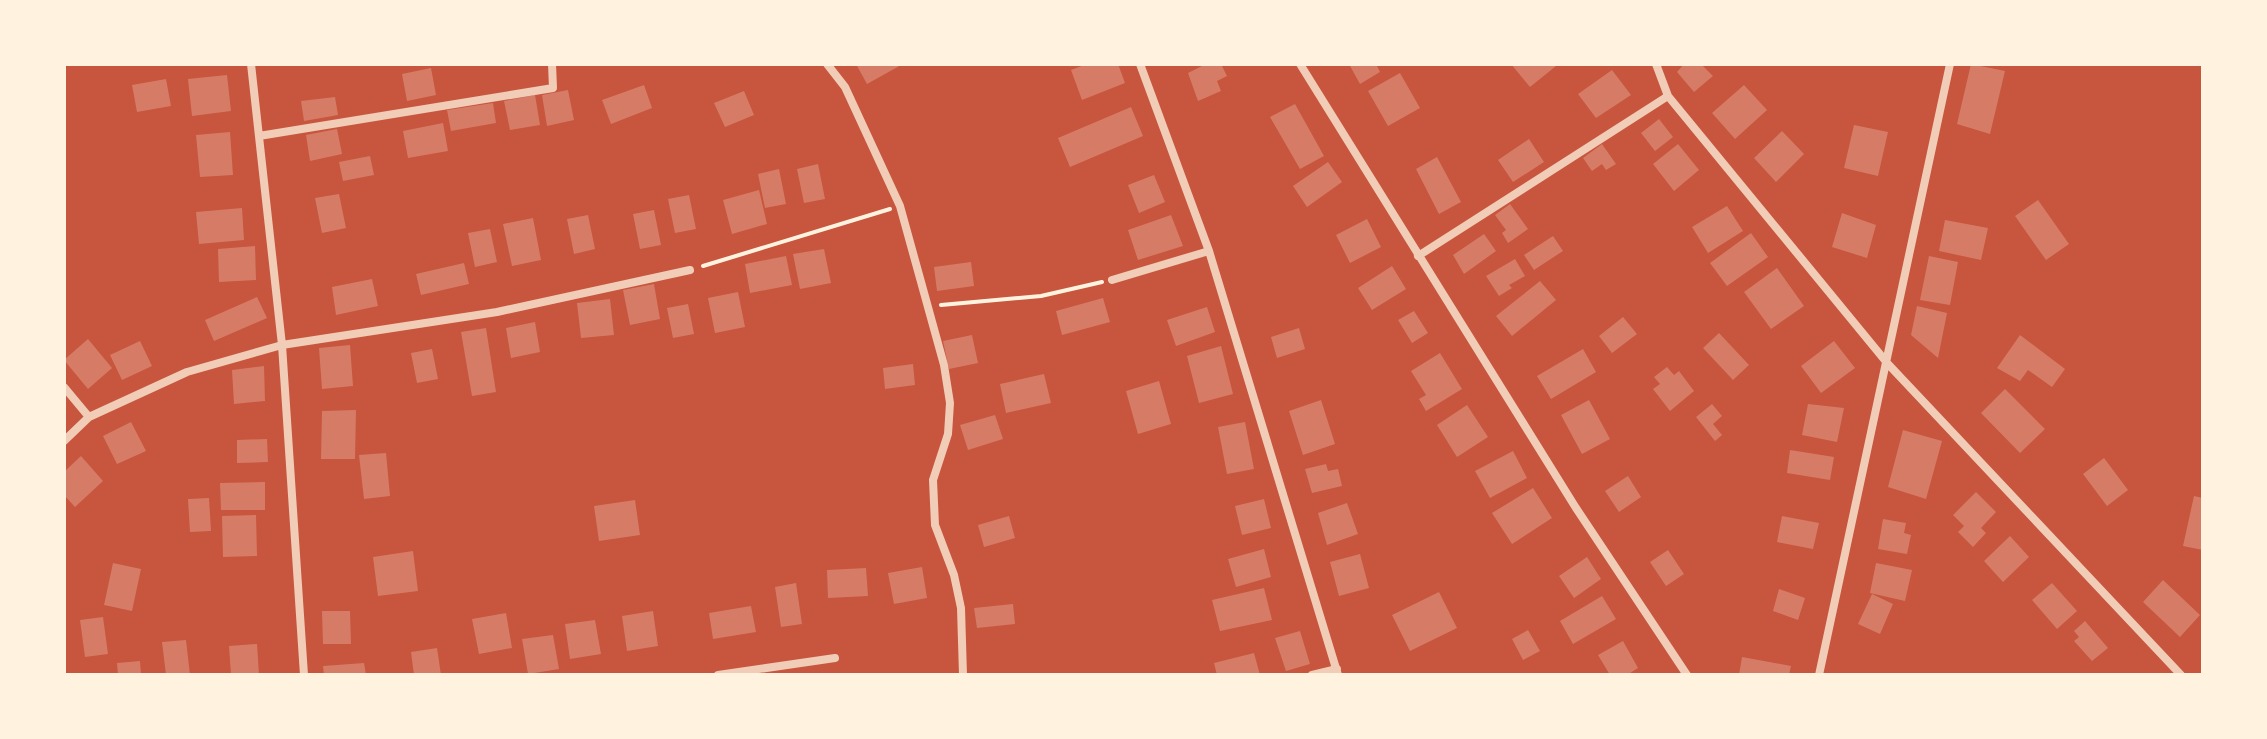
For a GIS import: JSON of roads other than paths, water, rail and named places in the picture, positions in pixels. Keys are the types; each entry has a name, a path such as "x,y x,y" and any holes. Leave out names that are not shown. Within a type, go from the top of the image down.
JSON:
{"street":[{"path":"251,64 282,345 304,675"},
{"path":"259,136 553,88 552,64"},
{"path":"827,64 845,87 900,206 930,305 950,403 948,434 933,480 935,525 954,575 961,608 963,675"},
{"path":"1140,64 1209,251 1337,672 1312,675"},
{"path":"1300,64 1576,508 1687,675"},
{"path":"1656,64 1668,96 1888,364 2181,675"},
{"path":"1819,675 1950,64"},
{"path":"1418,256 1668,96"},
{"path":"1112,280 1209,251"},
{"path":"64,441 89,417 187,372 282,345 497,312 690,270"},
{"path":"64,387 89,417"},
{"path":"718,675 835,658"}]}
